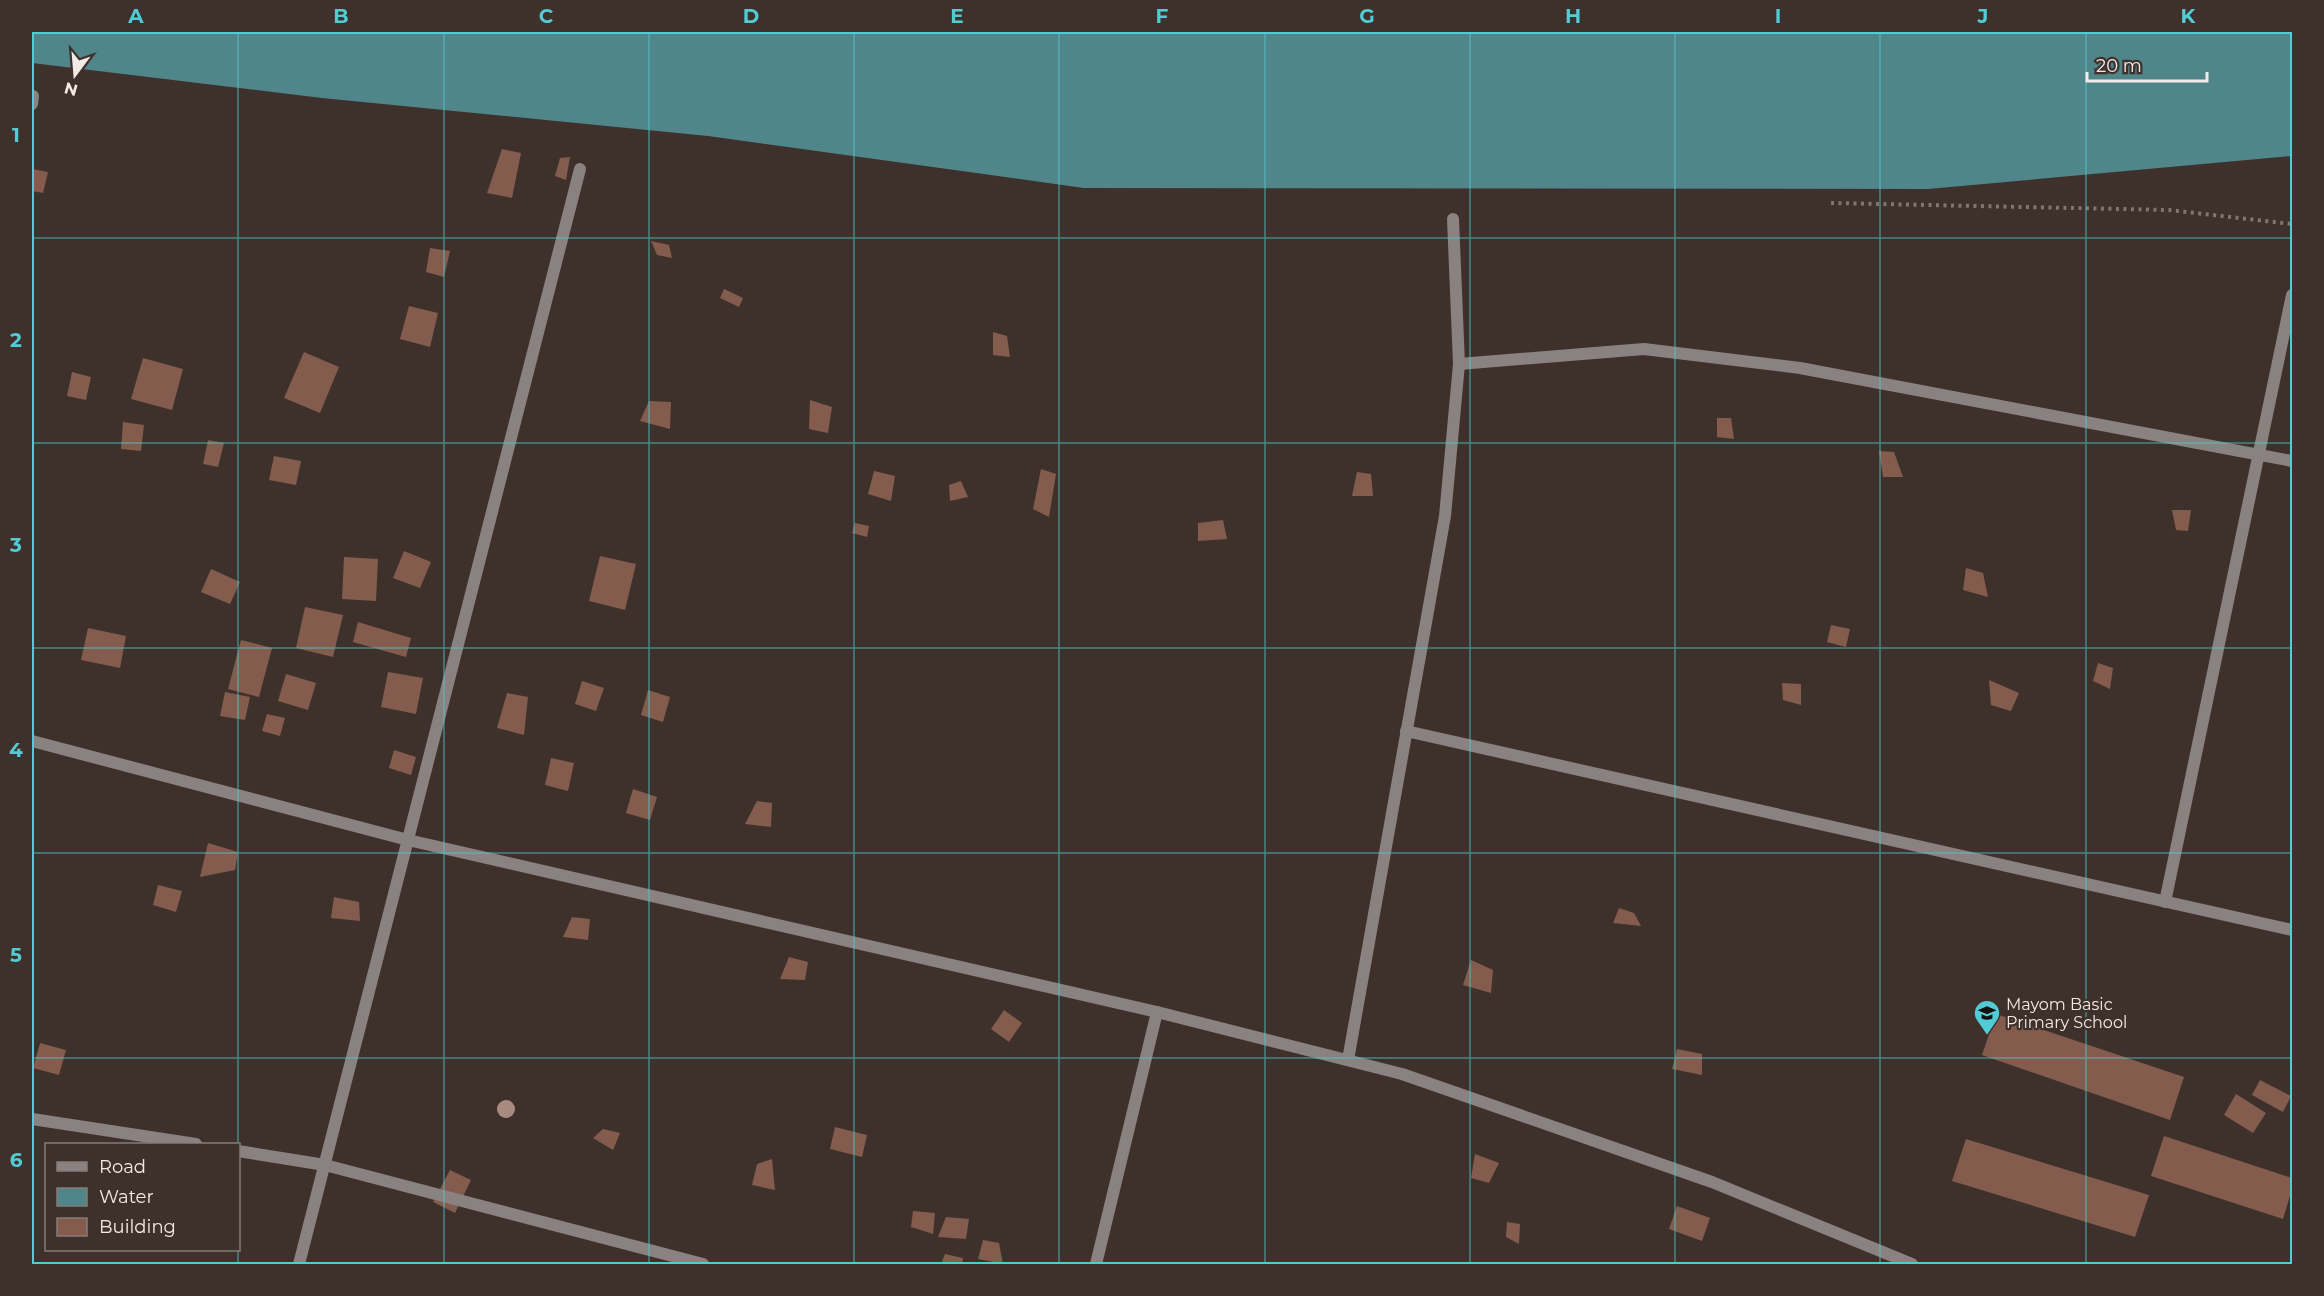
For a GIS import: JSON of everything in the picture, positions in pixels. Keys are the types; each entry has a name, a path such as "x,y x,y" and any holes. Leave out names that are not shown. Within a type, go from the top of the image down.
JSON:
{"street":[{"path":"299,1264 580,169"},
{"path":"1348,1060 1445,516 1459,364 1453,219"},
{"path":"2165,902 2292,295"},
{"path":"1459,364 1644,349 1800,369 2292,460"},
{"path":"1406,731 2292,930"},
{"path":"32,741 408,840 1157,1011 1402,1074 1712,1182 1912,1264"},
{"path":"1096,1264 1157,1011"},
{"path":"32,1119 189,1143"},
{"path":"240,1151 325,1165 703,1264"}],"path":[{"path":"1832,203 2169,210 2292,224"}],"water":[{"path":"32,32 2292,32 2292,156 1928,189 1084,188 708,136 322,98 32,63"}],"building":[{"path":"502,149 521,153 512,198 487,193"},
{"path":"570,157 566,180 555,176 560,158"},
{"path":"32,169 48,172 43,193 32,191"},
{"path":"651,241 669,245 672,258 657,255"},
{"path":"430,248 450,251 444,277 426,272"},
{"path":"724,289 743,298 739,307 720,298"},
{"path":"409,306 438,313 430,347 400,339"},
{"path":"993,332 1007,336 1010,357 993,355"},
{"path":"304,352 339,367 320,413 284,398"},
{"path":"143,358 183,369 172,410 131,399"},
{"path":"72,372 91,377 86,400 67,396"},
{"path":"810,400 832,407 828,433 809,429"},
{"path":"649,401 671,402 670,429 640,421"},
{"path":"1717,418 1731,418 1734,439 1717,437"},
{"path":"123,422 144,425 141,451 121,449"},
{"path":"208,440 224,443 218,467 203,464"},
{"path":"1879,451 1894,452 1903,477 1883,477"},
{"path":"274,456 301,461 296,485 269,480"},
{"path":"1041,469 1056,474 1049,517 1033,509"},
{"path":"874,471 895,476 891,501 868,494"},
{"path":"1357,472 1371,474 1373,496 1352,496"},
{"path":"961,481 968,497 950,501 949,485"},
{"path":"2172,510 2191,510 2188,531 2176,530"},
{"path":"1223,520 1227,539 1198,541 1198,523"},
{"path":"855,523 869,526 867,537 852,533"},
{"path":"404,551 431,562 420,588 393,578"},
{"path":"600,556 636,564 625,610 589,601"},
{"path":"344,557 378,559 376,601 342,599"},
{"path":"1966,568 1983,573 1988,597 1963,590"},
{"path":"211,569 240,582 230,604 201,592"},
{"path":"305,607 343,615 333,657 296,648"},
{"path":"358,622 411,638 406,657 353,642"},
{"path":"1831,625 1850,629 1846,647 1827,642"},
{"path":"88,628 126,636 120,668 81,660"},
{"path":"241,640 272,648 259,697 228,689"},
{"path":"2098,663 2113,668 2110,689 2093,681"},
{"path":"388,672 423,678 416,714 381,707"},
{"path":"286,674 316,683 308,710 278,701"},
{"path":"1989,680 2019,693 2011,711 1991,705"},
{"path":"582,681 604,688 596,711 575,704"},
{"path":"1782,683 1801,684 1801,705 1783,700"},
{"path":"648,690 670,697 663,722 641,715"},
{"path":"225,692 250,697 245,720 220,716"},
{"path":"507,693 528,697 524,735 497,728"},
{"path":"267,714 285,718 280,736 262,731"},
{"path":"394,750 416,757 411,775 389,768"},
{"path":"551,758 574,763 568,791 545,785"},
{"path":"633,789 657,797 650,820 626,813"},
{"path":"757,801 772,803 771,827 745,824"},
{"path":"208,843 238,852 235,870 200,877"},
{"path":"158,885 182,891 176,912 153,905"},
{"path":"334,897 359,902 360,921 331,918"},
{"path":"1619,908 1634,913 1641,926 1613,923"},
{"path":"572,917 590,919 588,940 563,937"},
{"path":"789,957 808,962 805,980 780,979"},
{"path":"1471,960 1493,970 1491,993 1463,985"},
{"path":"1004,1010 1022,1023 1009,1042 991,1029"},
{"path":"1996,1014 2184,1077 2170,1120 1982,1055"},
{"path":"40,1043 66,1050 59,1075 33,1068"},
{"path":"1677,1049 1702,1054 1702,1075 1672,1069"},
{"path":"2260,1080 2291,1096 2283,1112 2252,1095"},
{"path":"2236,1094 2266,1113 2253,1133 2224,1115"},
{"path":"835,1127 867,1135 862,1157 830,1149"},
{"path":"603,1129 620,1133 613,1150 593,1138"},
{"path":"2164,1136 2292,1178 2292,1189 2283,1219 2151,1176"},
{"path":"1966,1139 2149,1195 2135,1237 1952,1181"},
{"path":"1475,1154 1499,1163 1489,1183 1471,1178"},
{"path":"772,1159 775,1190 752,1185 757,1164"},
{"path":"450,1170 471,1180 455,1213 433,1202"},
{"path":"1677,1206 1710,1218 1702,1241 1669,1229"},
{"path":"913,1211 935,1213 933,1234 911,1227"},
{"path":"946,1217 969,1219 966,1239 938,1237"},
{"path":"1507,1222 1520,1224 1519,1244 1506,1237"},
{"path":"983,1240 999,1243 1003,1264 978,1259"},
{"path":"945,1254 963,1258 962,1264 941,1264"}],"place":[{"name":"Mayom Basic Primary School","path":"1987,1036"}]}
